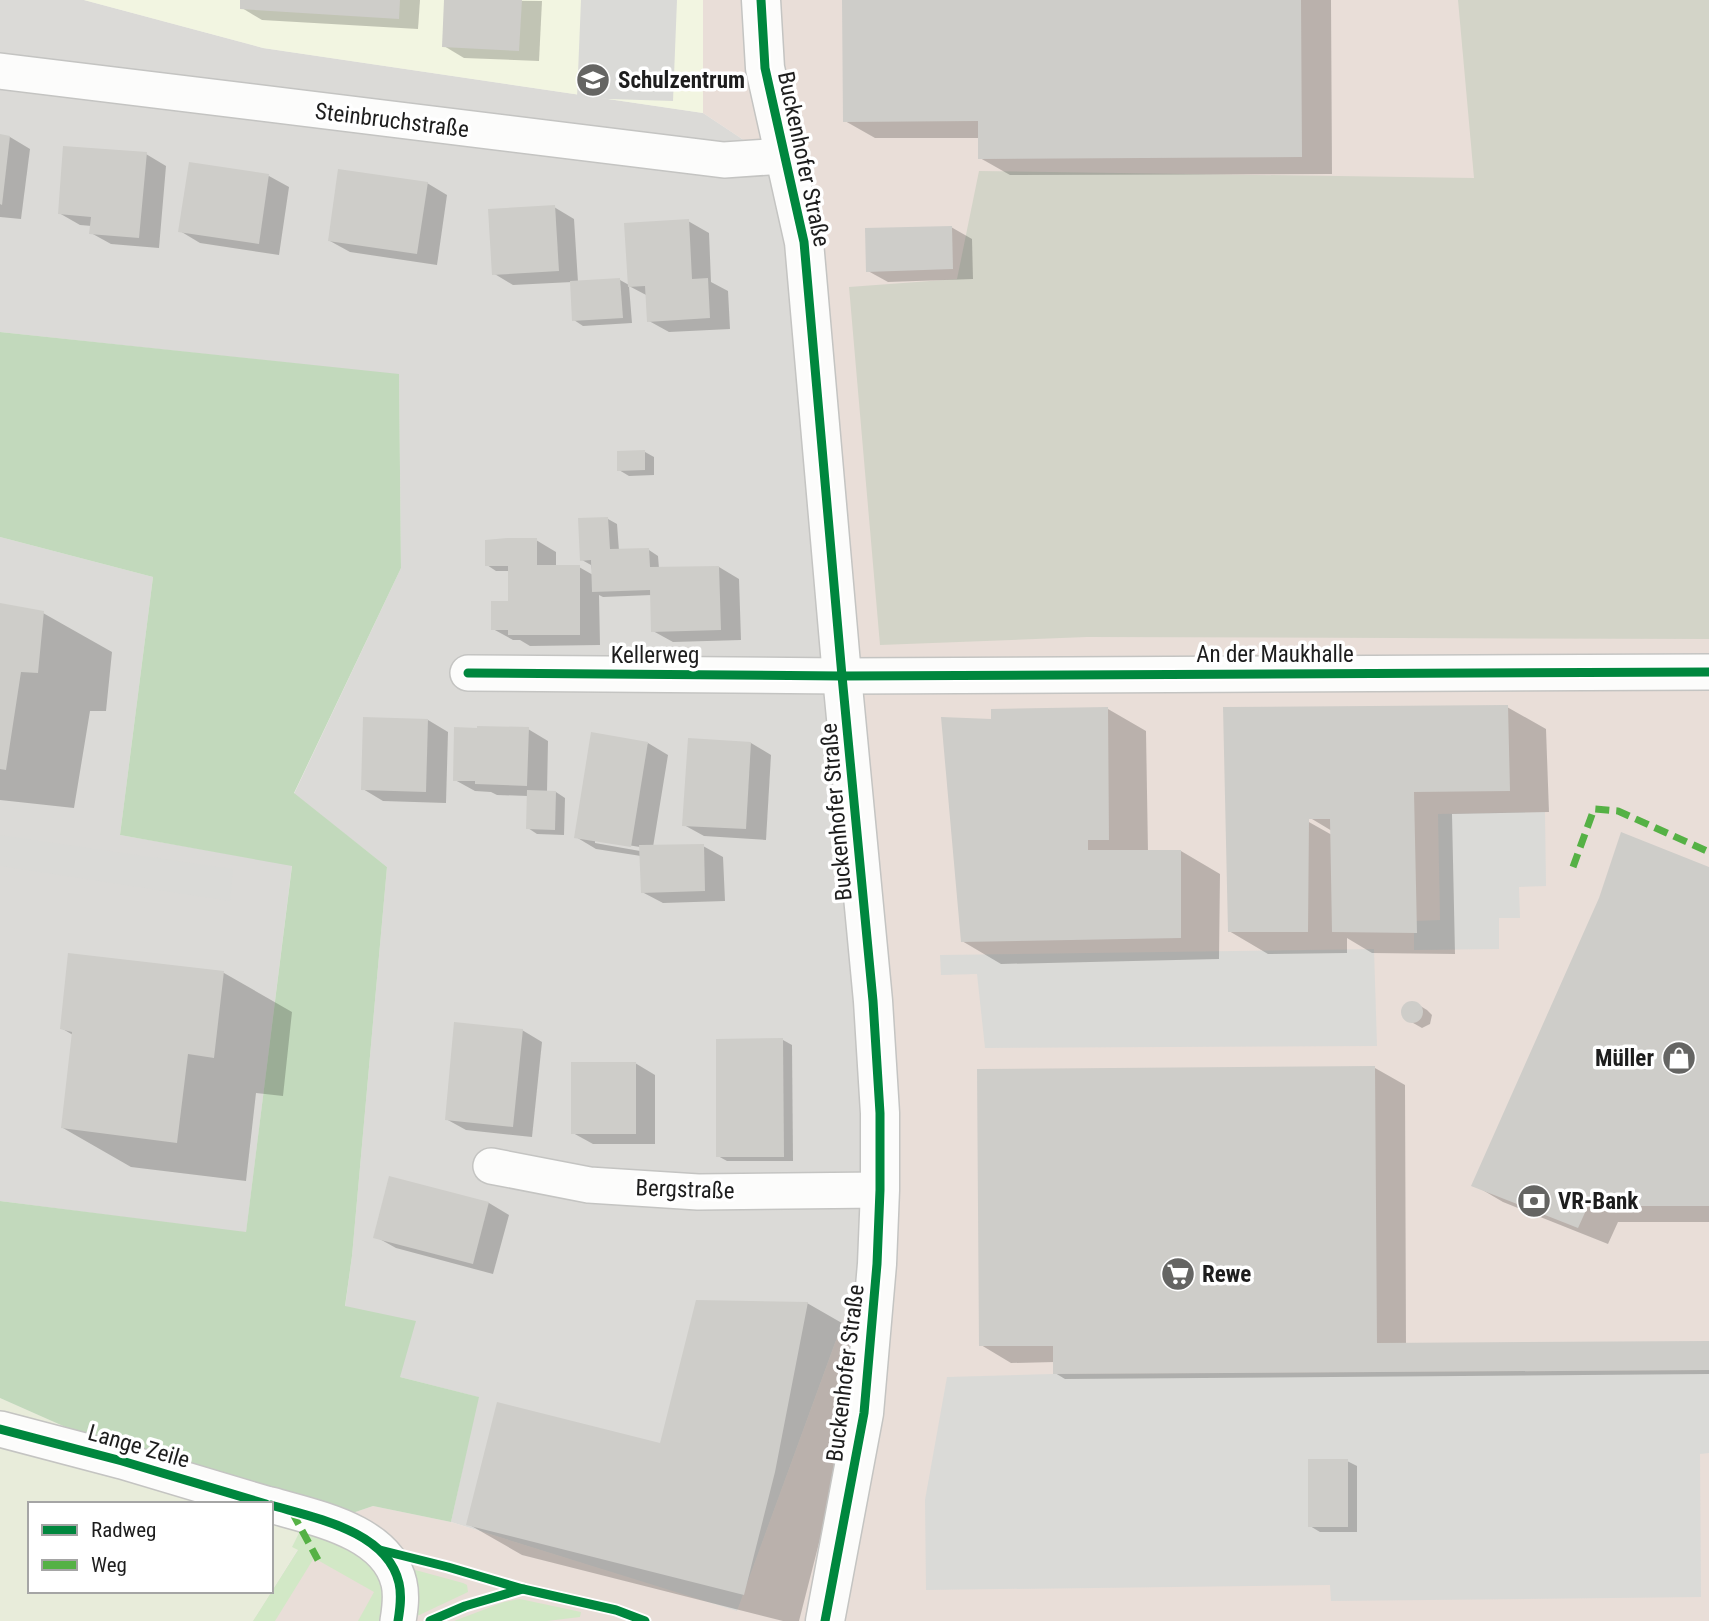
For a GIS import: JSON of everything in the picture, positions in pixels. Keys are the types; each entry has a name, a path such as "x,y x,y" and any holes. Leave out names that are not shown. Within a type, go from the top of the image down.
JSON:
{"street":[{"name":"Buckenhofer Straße","path":"761,0 765,68 804,242 873,1001 880,1113 880,1190 874,1303 864,1413 825,1621"},
{"name":"Steinbruchstraße","path":"0,71 724,160 784,156"},
{"name":"An der Maukhalle","path":"842,676 1709,672"},
{"name":"Kellerweg","path":"468,673 842,676"},
{"name":"Bergstraße","path":"491,1166 589,1185 698,1192 880,1190"},
{"name":"Lange Zeile","path":"0,1429 122,1461 259,1502"},
{"path":"273,1506 335,1525 380,1550 391,1565 399,1584 398,1621"}],"shaded area":[{"path":"0,0 84,0 263,48 703,113 792,172 885,1206 737,1612 451,1522 478,1397 400,1377 345,1307 352,1256 387,867 294,794 401,568 399,375 0,332"},
{"name":"Schulzentrum","path":"84,0 703,0 703,113 263,48"},
{"path":"581,0 677,0 673,101 577,98"},
{"path":"703,0 1709,0 1709,1621 253,1621 298,1550 300,1531 373,1506 451,1522 737,1611 885,1206 792,172 703,113"},
{"path":"1458,0 1709,0 1709,639 1087,637 880,645 849,287 957,279 979,171 1474,178"},
{"path":"0,537 153,577 120,835 292,865 246,1233 0,1201"},
{"path":"1545,812 1546,886 1519,887 1520,918 1499,918 1499,949 1414,950 1414,921 1440,920 1438,814"},
{"path":"0,835 233,869 230,901 0,866"},
{"path":"1374,949 1377,1046 985,1048 977,974 941,975 940,955"},
{"path":"1709,1370 1709,1453 1700,1454 1701,1597 1331,1601 1330,1585 926,1590 925,1500 947,1377"},
{"path":"0,1398 234,1502 28,1502 28,1593 270,1593 253,1621 0,1621"},
{"path":"273,1519 300,1531 292,1547 298,1549 273,1589"}],"green space":[{"path":"0,332 399,374 401,568 294,793 387,867 352,1256 345,1306 416,1321 400,1377 479,1397 451,1522 373,1506 300,1531 273,1519 273,1502 235,1502 0,1398 0,1201 246,1232 292,866 120,835 153,577 0,537"},
{"path":"300,1531 345,1547 369,1561 385,1586 383,1621 358,1621 374,1592 314,1558 275,1621 253,1621 298,1550 292,1547"},
{"path":"408,1568 463,1583 467,1585 468,1592 413,1618"},
{"path":"520,1599 581,1612 580,1617 547,1621 454,1621 504,1602"}],"building":[{"path":"240,0 400,0 399,19 240,9"},
{"path":"444,0 522,0 519,51 442,47"},
{"path":"842,0 1301,0 1302,157 978,159 978,121 843,122"},
{"path":"0,134 10,136 2,205 0,204"},
{"path":"63,146 147,152 139,238 89,234 91,217 58,214"},
{"path":"189,162 269,174 259,244 178,232"},
{"path":"338,169 428,182 417,254 328,241"},
{"path":"555,205 559,271 492,275 488,209"},
{"path":"689,219 692,279 708,278 710,318 647,322 645,286 628,287 624,223"},
{"path":"952,226 953,269 866,272 865,228"},
{"path":"620,278 623,318 572,321 570,281"},
{"path":"645,450 645,470 617,471 617,451"},
{"path":"608,517 610,549 649,548 650,567 719,566 721,630 651,632 650,590 592,592 591,560 580,561 578,518"},
{"path":"537,538 537,565 580,565 580,635 508,635 508,630 491,630 491,601 508,601 508,566 485,566 485,540"},
{"path":"0,603 44,611 38,673 21,672 6,770 0,769"},
{"path":"1508,705 1510,791 1414,792 1417,933 1332,932 1330,819 1309,819 1308,932 1228,932 1223,707"},
{"path":"1108,707 1109,840 1088,840 1088,850 1181,850 1181,938 961,942 941,717 991,719 991,709"},
{"path":"363,717 428,719 426,792 361,790"},
{"path":"454,727 529,727 527,786 453,781"},
{"path":"591,732 648,742 631,847 574,838"},
{"path":"688,738 751,742 746,829 682,826"},
{"path":"527,790 556,791 555,830 526,829"},
{"path":"1621,832 1709,867 1709,1206 1588,1206 1578,1228 1471,1186 1599,898"},
{"path":"704,844 705,891 641,893 639,845"},
{"path":"68,953 224,971 214,1058 188,1054 177,1143 61,1128 72,1032 60,1029"},
{"path":"1412,1001 1420,1004 1423,1012 1420,1020 1412,1023 1404,1020 1401,1012 1404,1004"},
{"path":"454,1022 523,1029 513,1127 445,1120"},
{"path":"783,1038 784,1157 716,1157 716,1039"},
{"path":"571,1062 636,1062 636,1134 571,1134"},
{"name":"Rewe","path":"1375,1066 1377,1343 1709,1341 1709,1370 1053,1374 1053,1346 979,1346 977,1069"},
{"path":"389,1176 489,1202 473,1264 373,1238"},
{"path":"696,1300 808,1302 775,1472 744,1595 466,1525 497,1402 660,1443"},
{"path":"1308,1459 1348,1459 1348,1527 1308,1527"}],"marked path":[{"path":"1573,867 1594,809 1618,811 1709,852"},
{"path":"292,1512 318,1560"}],"cycle path":[{"path":"761,0 765,68 804,242 873,1001 880,1113 877,1264 864,1413 825,1621"},
{"path":"468,673 842,676 1709,672"},
{"path":"0,1429 122,1461 259,1502"},
{"path":"273,1506 347,1529 380,1551 392,1565 399,1583 401,1598 398,1621"},
{"path":"380,1550 523,1589 616,1610 645,1621"},
{"path":"430,1621 465,1606 523,1589"}],"place":[{"name":"Schulzentrum","path":"593,80"},
{"name":"Müller","path":"1679,1058"},
{"name":"VR-Bank","path":"1534,1201"},
{"name":"Rewe","path":"1178,1274"}]}
